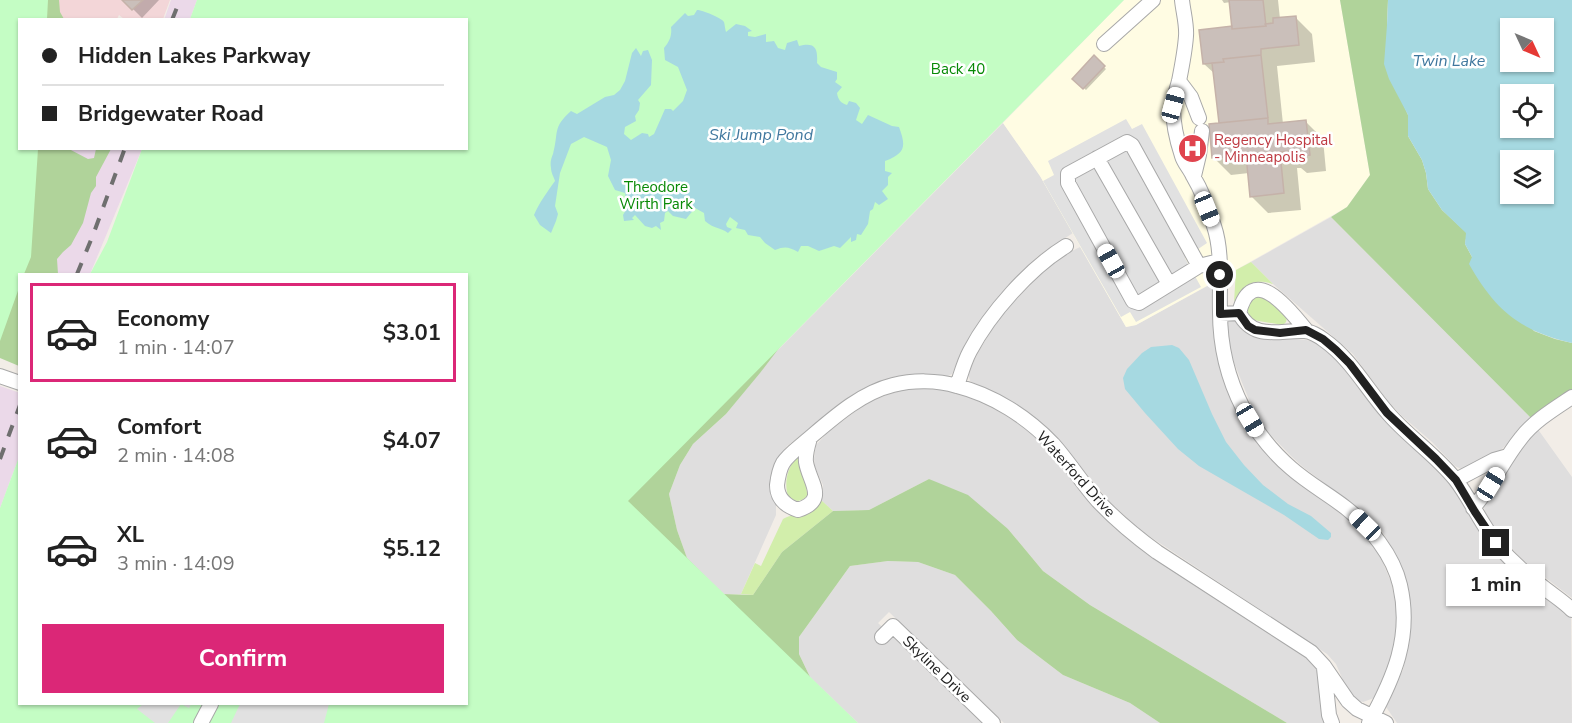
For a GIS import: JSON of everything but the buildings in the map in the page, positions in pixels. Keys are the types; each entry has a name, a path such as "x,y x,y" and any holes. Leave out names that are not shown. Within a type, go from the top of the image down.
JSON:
{"street":[{"path":"1104,44 1153,0"},
{"path":"1182,0 1187,34 1173,105 1176,135 1182,159 1194,176 1214,225 1218,242 1222,343 1232,383 1258,432 1275,453 1365,525 1380,543 1394,567 1400,584 1404,609 1404,632 1398,662 1371,720"},
{"path":"1179,81 1191,97 1200,124 1199,156 1194,176"},
{"path":"1199,266 1132,145 1127,142 1068,174 1068,183 1133,301 1139,303 1199,266 1219,261"},
{"path":"1097,158 1169,284"},
{"path":"957,386 969,352 991,319 1040,264 1066,246"},
{"path":"1306,330 1280,333 1255,330 1248,326 1239,313 1241,303 1251,292 1259,290 1268,292 1290,310 1306,330 1323,339 1336,350 1350,364 1387,413 1456,480 1496,543 1537,583 1572,610"},
{"path":"1220,314 1239,313"},
{"path":"0,376 18,382"},
{"name":"Waterford Drive","path":"810,438 805,458 815,489 815,498 810,505 798,510 781,500 777,492 779,473 788,457 810,438 842,412 862,398 877,390 911,382 957,386 995,401 1033,426 1053,445 1096,498 1135,536 1311,652 1324,666 1348,701 1371,720 1386,723"},
{"path":"1473,508 1482,498 1522,436 1544,416 1572,397"},
{"path":"1456,480 1494,460 1508,456"},
{"name":"Skyline Drive","path":"882,637 893,626 993,723"},
{"path":"1324,666 1329,715 1332,723"},
{"path":"201,723 210,705"}],"shaded area":[{"path":"48,0 170,0 163,18 123,18 119,15 118,18 47,18"},
{"path":"171,0 197,0 190,18 165,18"},
{"name":"Regency Hospital - Minneapolis","path":"1124,0 1340,0 1370,175 1347,207 1136,325 1126,327 1040,176 1003,123"},
{"path":"1126,119 1132,129 1142,124 1207,243 1185,258 1201,287 1136,322 1130,312 1121,317 1043,181 1054,175 1048,161"},
{"path":"1003,123 1040,176 1073,233 1037,257 991,307 965,344 952,374 948,376 912,374 894,377 863,389 787,446 776,463 773,498 776,515 741,594 723,594 687,558 677,530 669,494 680,465 693,444 726,414 775,353"},
{"path":"70,150 142,150 90,273 24,273"},
{"path":"1331,217 1532,419 1499,452 1467,469 1455,466 1387,400 1353,354 1251,262"},
{"path":"1080,247 1126,327 1136,325 1211,284 1221,371 1234,404 1245,423 1354,523 1374,546 1391,582 1397,621 1391,662 1374,698 1363,702 1355,700 1349,694 1336,664 1327,654 1140,530 1109,501 1044,425 1011,401 970,381 968,373 979,351 1006,310 1056,259"},
{"path":"1233,319 1248,334 1315,342 1335,358 1453,487 1484,538 1508,567 1571,616 1572,723 1397,723 1386,707 1403,670 1409,644 1410,603 1402,569 1380,528 1303,467 1267,431 1253,410 1231,355 1226,320"},
{"path":"0,386 18,392 18,460 0,508"},
{"path":"913,388 947,390 968,396 991,406 1030,431 1050,451 1113,526 1143,549 1310,658 1318,670 1327,723 1287,723 1090,605 1043,571 1008,529 929,479 869,510 833,511 821,500 823,485 815,467 816,445 829,431 868,402"},
{"path":"1537,428 1572,477 1572,598 1525,562 1497,533 1484,508 1484,502 1516,451"},
{"path":"888,561 918,562 955,575 1017,640 1063,675 1130,703 1160,723 1004,723 889,612 878,623 984,723 858,723 810,677 799,654 799,637 850,566"},
{"path":"142,705 180,705 168,723 155,723 137,709"},
{"path":"240,705 329,705 324,723 231,723"}],"green space":[{"path":"0,0 59,0 60,12 63,18 18,18 18,150 71,150 88,159 94,158 96,150 110,150 96,177 96,186 91,193 83,223 71,245 57,259 58,273 22,273"},
{"path":"0,0 48,0 47,18 18,18 18,150 38,150 31,257 24,273 18,273 18,291 0,341"},
{"name":"Theodore Wirth Park","path":"197,0 1124,0 628,501 858,723 0,723 0,508 18,460 18,705 468,705 468,273 91,273 107,242 142,150 468,150 468,18 190,18"},
{"path":"1340,0 1388,0 1387,25 1401,99 1408,115 1408,136 1422,160 1428,189 1442,210 1467,233 1465,244 1472,257 1534,331 1572,343 1572,390 1532,419 1331,217 1347,207 1370,175"},
{"path":"1251,262 1273,284 1254,282 1249,284 1234,302 1236,270"},
{"path":"18,284 18,366 0,358 0,311"},
{"path":"1254,297 1266,297 1287,317 1286,322 1283,325 1253,320 1248,308"},
{"path":"802,318 726,414 693,444 680,465 669,494 677,530 687,558 723,594 753,595 782,552 833,511 869,510 929,479 968,495 1008,529 1043,571 1090,605 1287,723 1160,723 1130,703 1063,675 1017,640 955,575 918,562 888,561 850,566 799,637 799,654 810,677 658,723 468,704 607,512"},
{"path":"799,457 807,496 798,501 788,496 786,486 787,476"},
{"path":"821,500 833,511 782,552 753,595 741,594 755,563 761,566 783,519 809,513 818,506"}],"water":[{"name":"Twin Lake","path":"1388,0 1572,0 1572,343 1523,325 1499,306 1479,280 1469,264 1472,257 1465,244 1466,233 1442,210 1428,189 1422,160 1408,136 1408,115 1389,79 1384,64"},
{"name":"Ski Jump Pond","path":"697,10 722,20 726,32 736,24 752,31 748,32 748,36 766,34 766,42 774,41 778,48 785,50 787,43 797,40 799,46 814,47 817,53 817,63 821,67 837,72 835,82 842,87 837,93 840,101 847,105 849,101 856,103 860,108 856,120 862,124 868,115 899,127 903,148 897,155 885,161 885,171 892,173 888,177 888,185 882,191 888,199 879,205 875,202 870,211 868,224 861,235 857,234 856,240 851,242 851,237 840,248 834,246 819,251 808,246 801,246 798,252 787,248 775,250 760,237 748,235 745,230 736,228 738,223 730,217 726,224 732,229 728,233 708,224 704,213 695,208 686,219 673,216 668,211 665,213 664,221 660,223 661,230 656,226 652,228 645,226 635,215 632,218 634,220 624,221 623,215 630,203 626,200 625,193 615,190 608,176 611,160 607,147 584,137 571,144 560,173 555,206 558,214 551,233 540,225 534,215 555,181 551,172 551,162 561,122 571,111 577,114 620,90 625,81 632,53 636,48 641,56 643,51 648,50 652,60 651,85 638,100 640,103 635,116 636,121 625,127 624,134 631,140 642,133 648,134 649,137 654,134 665,109 673,111 683,101 687,90 678,67 665,60 664,48 670,38 671,27 685,13 688,16 694,15"},
{"path":"1172,345 1179,348 1189,360 1226,442 1244,465 1263,485 1288,504 1311,516 1331,533 1328,540 1319,539 1284,515 1199,466 1178,449 1125,389 1123,378 1127,369 1142,353 1151,347"}],"railway":[{"path":"173,18 180,0"},
{"path":"77,273 124,150"},
{"path":"0,459 18,410"}],"place":[{"name":"Regency Hospital - Minneapolis","path":"1193,149"}],"route":[{"path":"1220,275 1220,314 1239,313 1243,321 1255,330 1280,333 1306,330 1323,339 1350,364 1387,413 1456,480 1496,543"}],"park label":[{"name":"Back 40","path":"958,69"}]}
